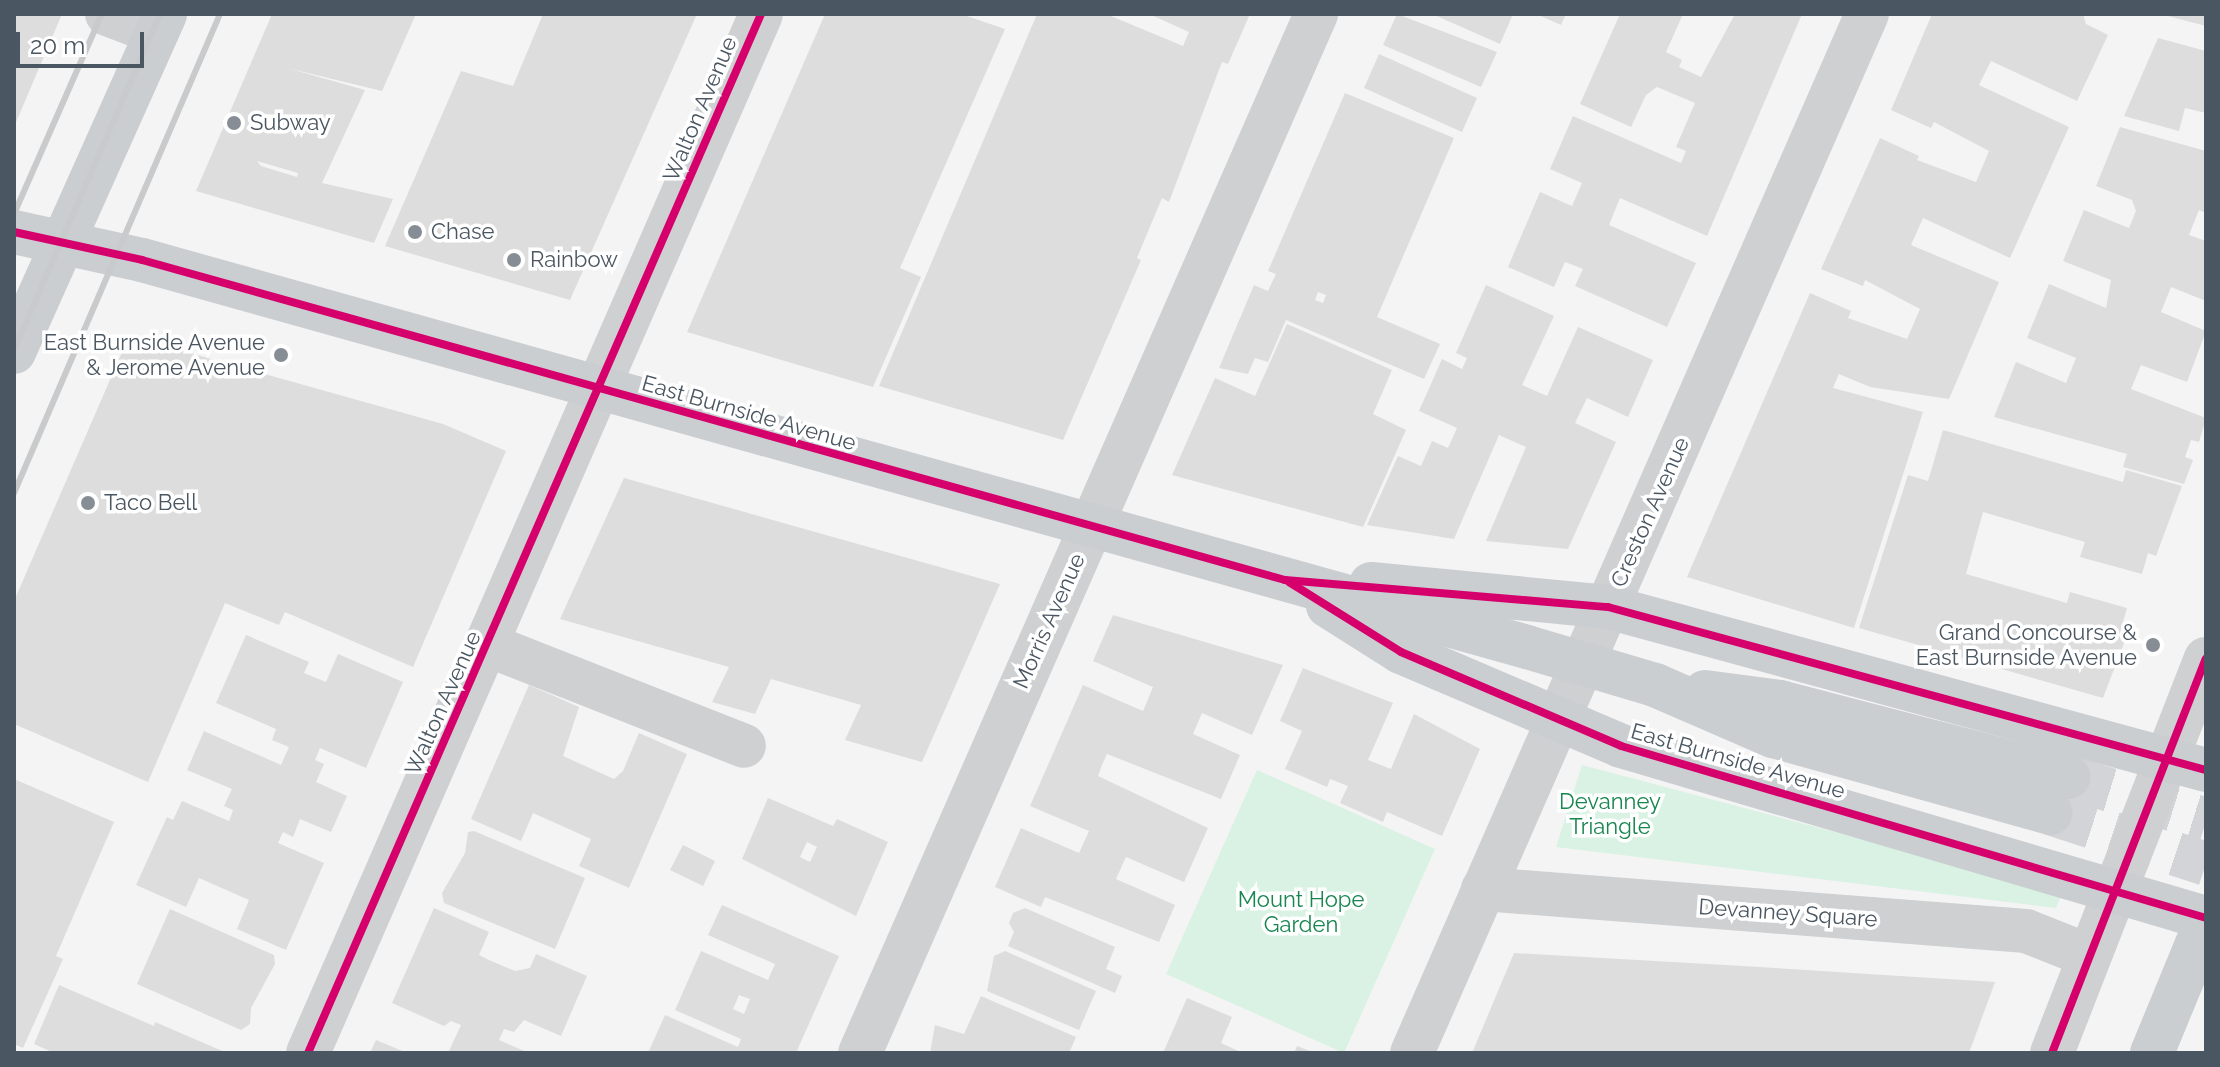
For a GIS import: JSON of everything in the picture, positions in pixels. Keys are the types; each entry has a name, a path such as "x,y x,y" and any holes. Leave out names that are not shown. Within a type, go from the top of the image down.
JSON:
{"main road":[{"path":"14,352 161,24"},
{"name":"East Burnside Avenue","path":"14,232 64,239 1583,664 1655,685 1773,736 2059,795"},
{"name":"East Burnside Avenue","path":"1285,580 1608,607 2188,764"},
{"name":"East Burnside Avenue","path":"1285,580 1401,652 1621,746 2119,889 2206,920"},
{"path":"2152,1053 2206,920"}],"street":[{"path":"107,14 161,24"},
{"name":"Walton Avenue","path":"308,1053 761,14"},
{"name":"Morris Avenue","path":"860,1053 1316,14"},
{"name":"Creston Avenue","path":"1412,1053 1867,14"},
{"path":"488,645 744,746"},
{"path":"2052,1053 2089,956 2119,889 2188,764 2206,659"},
{"name":"Devanney Square","path":"1483,889 2026,931 2089,956"}],"green space":[{"name":"Devanney Triangle","path":"1582,765 2062,894 2056,908 1556,847"},
{"name":"Mount Hope Garden","path":"1257,770 1435,849 1344,1053 1166,974"}],"building":[{"path":"14,14 62,14 14,127"},
{"path":"272,14 416,14 382,91 287,68 365,90 322,183 393,199 374,243 196,191","holes":["257,161 298,173 297,177 261,166"]},
{"path":"543,14 697,14 570,300 385,246 461,71 513,86"},
{"path":"825,14 961,14 1005,29 900,268 921,277 873,387 687,332"},
{"path":"1037,14 1106,14 1183,46 1189,32 1149,14 1250,14 1228,64 1222,62 1169,202 1162,198 1137,258 1141,260 1063,440 879,386"},
{"path":"1397,14 1497,52 1481,87 1383,45"},
{"path":"1432,14 1513,14 1500,44"},
{"path":"1536,14 1566,14 1561,25"},
{"path":"1620,14 1683,14 1666,52 1682,60 1679,67 1701,77 1735,14 1802,14 1707,236 1620,198 1609,225 1696,263 1667,327 1575,286 1583,269 1565,262 1554,287 1508,267 1540,192 1572,206 1582,183 1550,169 1573,116 1681,163 1686,151 1676,147 1695,103 1657,87 1646,95 1631,127 1580,104"},
{"path":"1932,14 2083,14 2086,24 2108,35 2077,101 1991,61 1979,85 2069,127 2010,258 1923,218 1911,245 1999,282 1949,399 1870,387 1839,374 1833,388 1923,412 1854,628 1687,577 1810,293 1851,311 1848,318 1907,339 1920,309 1865,280 1863,286 1821,269 1880,138 1919,156 1917,160 1976,182 1989,151 1934,122 1931,128 1891,110"},
{"path":"2206,14 2206,26 2164,15"},
{"path":"2158,38 2206,51 2206,113 2185,108 2179,131 2124,116"},
{"path":"1379,54 1477,98 1462,132 1364,88"},
{"path":"1345,93 1454,138 1377,317 1440,344 1424,379 1286,320 1268,362 1255,358 1248,374 1219,368 1254,285 1268,291 1276,274 1268,271","holes":["1318,292 1326,295 1323,303 1315,300"]},
{"path":"2120,127 2206,151 2206,213 2199,210 2189,235 2206,241 2206,301 2171,287 2161,312 2206,331 2187,382 2141,365 2131,389 2206,418 2199,442 2191,440 2185,457 2193,460 2184,484 2123,467 2127,454 1994,417 2016,362 2066,383 2076,358 2027,338 2049,284 2106,308 2111,280 2063,261 2084,210 2129,228 2136,211 2132,200 2096,186"},
{"path":"1486,285 1554,316 1522,385 1547,396 1578,327 1653,360 1628,417 1587,398 1575,423 1616,442 1568,549 1486,541 1526,447 1499,435 1454,539 1367,525 1398,456 1421,466 1432,441 1448,448 1457,428 1419,411 1442,359 1462,369 1467,358 1456,353"},
{"path":"1287,324 1392,370 1373,414 1406,430 1363,527 1172,475 1215,378 1255,396"},
{"path":"129,336 443,424 506,451 413,667 285,612 279,625 225,603 148,782 14,724 14,601"},
{"path":"1943,430 2123,482 2126,470 2182,486 2156,556 2148,553 2142,574 2080,557 2085,542 1983,512 1966,574 2067,603 2070,592 2127,608 2119,636 2126,638 2103,698 1859,628 1908,475 1928,481"},
{"path":"624,478 1000,584 922,762 845,740 861,705 771,679 755,714 712,702 729,667 560,619"},
{"path":"1113,615 1283,665 1252,735 1202,713 1193,734 1240,755 1221,799 1107,754 1102,765 1098,776 1208,828 1184,882 1126,857 1116,879 1175,905 1159,942 1045,897 1041,907 995,887 1021,828 1079,853 1089,831 1030,806 1083,685 1143,711 1153,687 1093,661"},
{"path":"246,635 309,662 304,673 326,682 338,654 403,682 366,768 320,748 315,760 324,764 316,782 347,796 331,832 300,819 293,837 283,832 278,843 324,863 286,950 237,929 249,900 199,878 186,907 136,885 167,817 173,820 182,801 229,821 233,810 224,806 232,789 187,770 204,731 281,765 289,747 272,740 276,729 216,703"},
{"path":"1303,668 1393,703 1368,760 1391,769 1414,714 1480,749 1442,836 1387,812 1383,822 1340,803 1348,786 1330,779 1327,787 1285,769 1302,731 1280,721"},
{"path":"529,685 579,707 563,756 614,779 623,771 639,733 687,754 629,888 579,866 591,839 533,813 521,841 471,819"},
{"path":"14,779 114,822 56,956 63,959 23,1048 14,1044"},
{"path":"768,798 833,826 837,819 888,842 856,916 742,859","holes":["807,842 817,847 810,862 800,857"]},
{"path":"474,831 585,878 555,949 444,903 442,893 465,853 468,832"},
{"path":"683,845 715,861 703,886 670,870"},
{"path":"722,905 839,956 796,1053 648,1053 665,1015 738,1047 741,1039 675,1010 701,951 768,980 775,964 708,935","holes":["739,995 750,999 744,1014 733,1009"]},
{"path":"434,908 489,932 479,955 489,960 515,971 530,968 536,954 587,976 561,1036 524,1020 514,1032 504,1029 499,1040 529,1053 448,1053 461,1025 451,1021 444,1026 392,1003"},
{"path":"1025,908 1115,947 1106,969 1122,976 1115,993 1008,946 1014,932 1009,923 1013,913"},
{"path":"170,909 274,955 275,964 251,1008 250,1024 241,1030 137,984"},
{"path":"1005,951 1096,991 1079,1030 987,991 994,956"},
{"path":"1514,953 1995,982 1969,1053 1472,1053"},
{"path":"59,985 227,1053 54,1053 34,1044"},
{"path":"981,996 1076,1037 1069,1053 930,1053 935,1025 964,1034"},
{"path":"1187,998 1232,1017 1221,1043 1243,1053 1163,1053"},
{"path":"376,1040 407,1053 370,1053"},
{"path":"1297,1046 1315,1053 1294,1053"}],"tunnel":[{"path":"2068,777 2206,820"},
{"path":"2050,813 2206,864"}],"railway":[{"path":"14,214 102,14"},
{"path":"14,350 160,14"},
{"path":"14,493 220,14"}],"cycle path":[{"path":"308,1053 761,14"},
{"path":"14,232 142,260 1285,580 1608,607 2206,770"},
{"path":"1289,582 1401,652 1621,746 2206,918"},
{"path":"2052,1053 2206,659"}],"place":[{"name":"Subway","path":"234,123"},
{"name":"Chase","path":"415,232"},
{"name":"Rainbow","path":"514,260"},
{"name":"East Burnside Avenue & Jerome Avenue","path":"281,355"},
{"name":"Taco Bell","path":"88,503"},
{"name":"Grand Concourse & East Burnside Avenue","path":"2153,645"}]}
